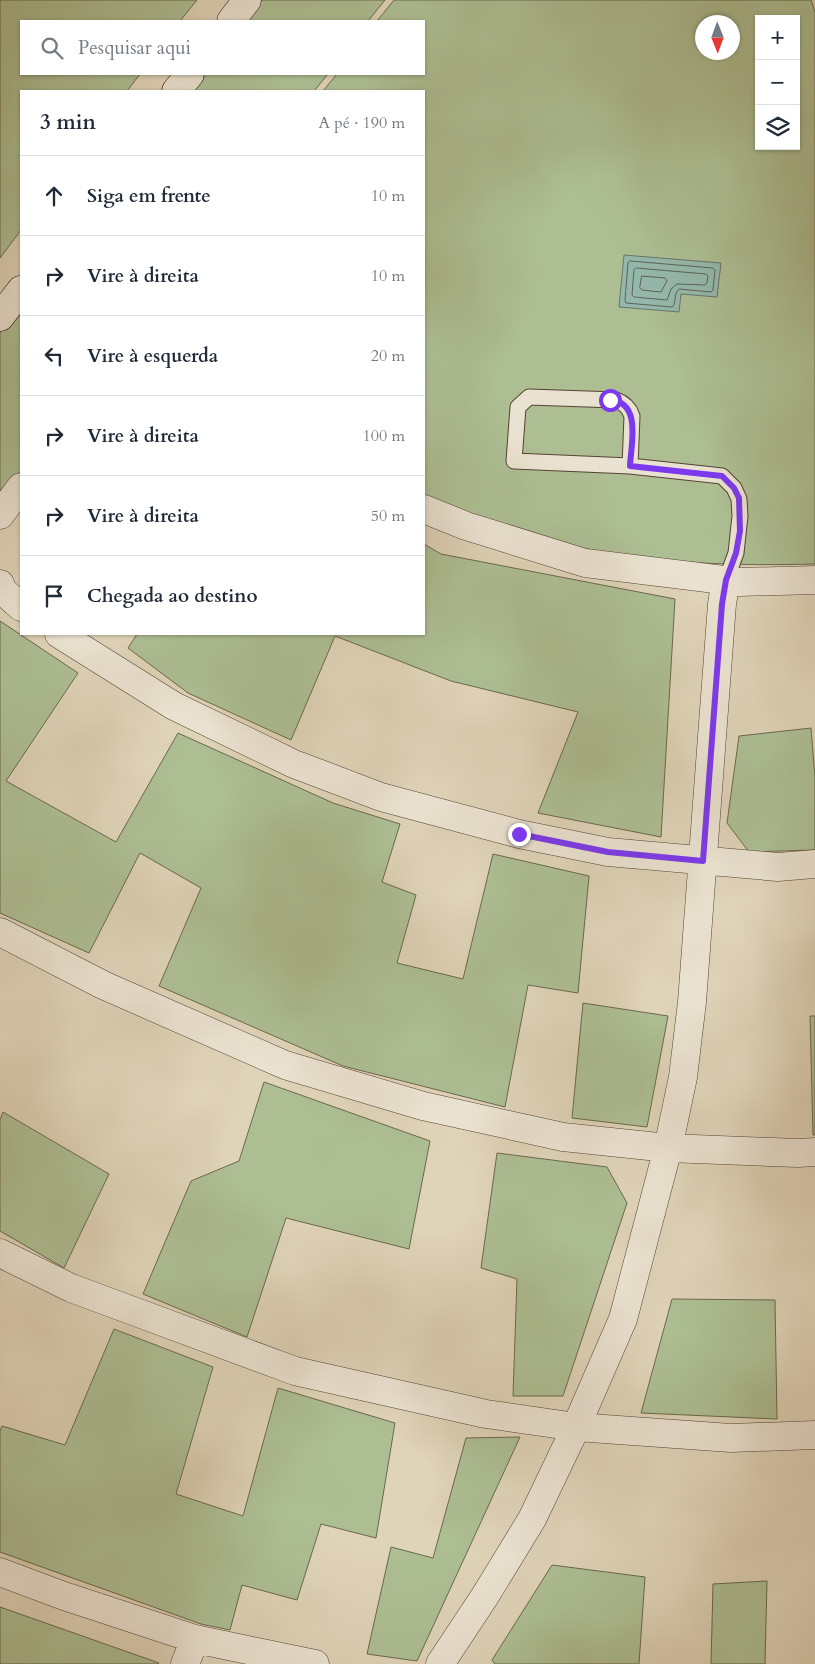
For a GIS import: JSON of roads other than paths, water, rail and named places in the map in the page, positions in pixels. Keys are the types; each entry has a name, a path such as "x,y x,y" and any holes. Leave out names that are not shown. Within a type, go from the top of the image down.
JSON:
{"street":[{"path":"232,20 248,0"},
{"path":"177,90 189,75"},
{"path":"0,317 20,291"},
{"path":"0,515 20,488"},
{"path":"425,509 466,526 585,563 726,580 815,580"},
{"path":"440,1664 485,1596 532,1519 576,1427 623,1319 668,1148 683,1077 692,1002 722,604 726,580"},
{"path":"0,584 3,590 20,606"},
{"path":"61,635 174,706 294,764 381,797 519,834 608,852 778,867 815,864"},
{"path":"0,932 103,986 285,1065 423,1106 563,1137 668,1148 815,1152"},
{"path":"0,1253 71,1288 295,1371 486,1414 576,1427 731,1438 815,1435"},
{"path":"0,1572 64,1596 195,1639 316,1664"},
{"path":"185,1664 195,1639"}],"lane":[{"path":"630,466 632,416 630,410 621,402 529,397 518,408 514,461 630,466 722,476 734,488 739,498 740,531 736,553 726,580"}],"water":[{"path":"624,255 721,263 717,297 681,294 679,312 619,307"}]}
